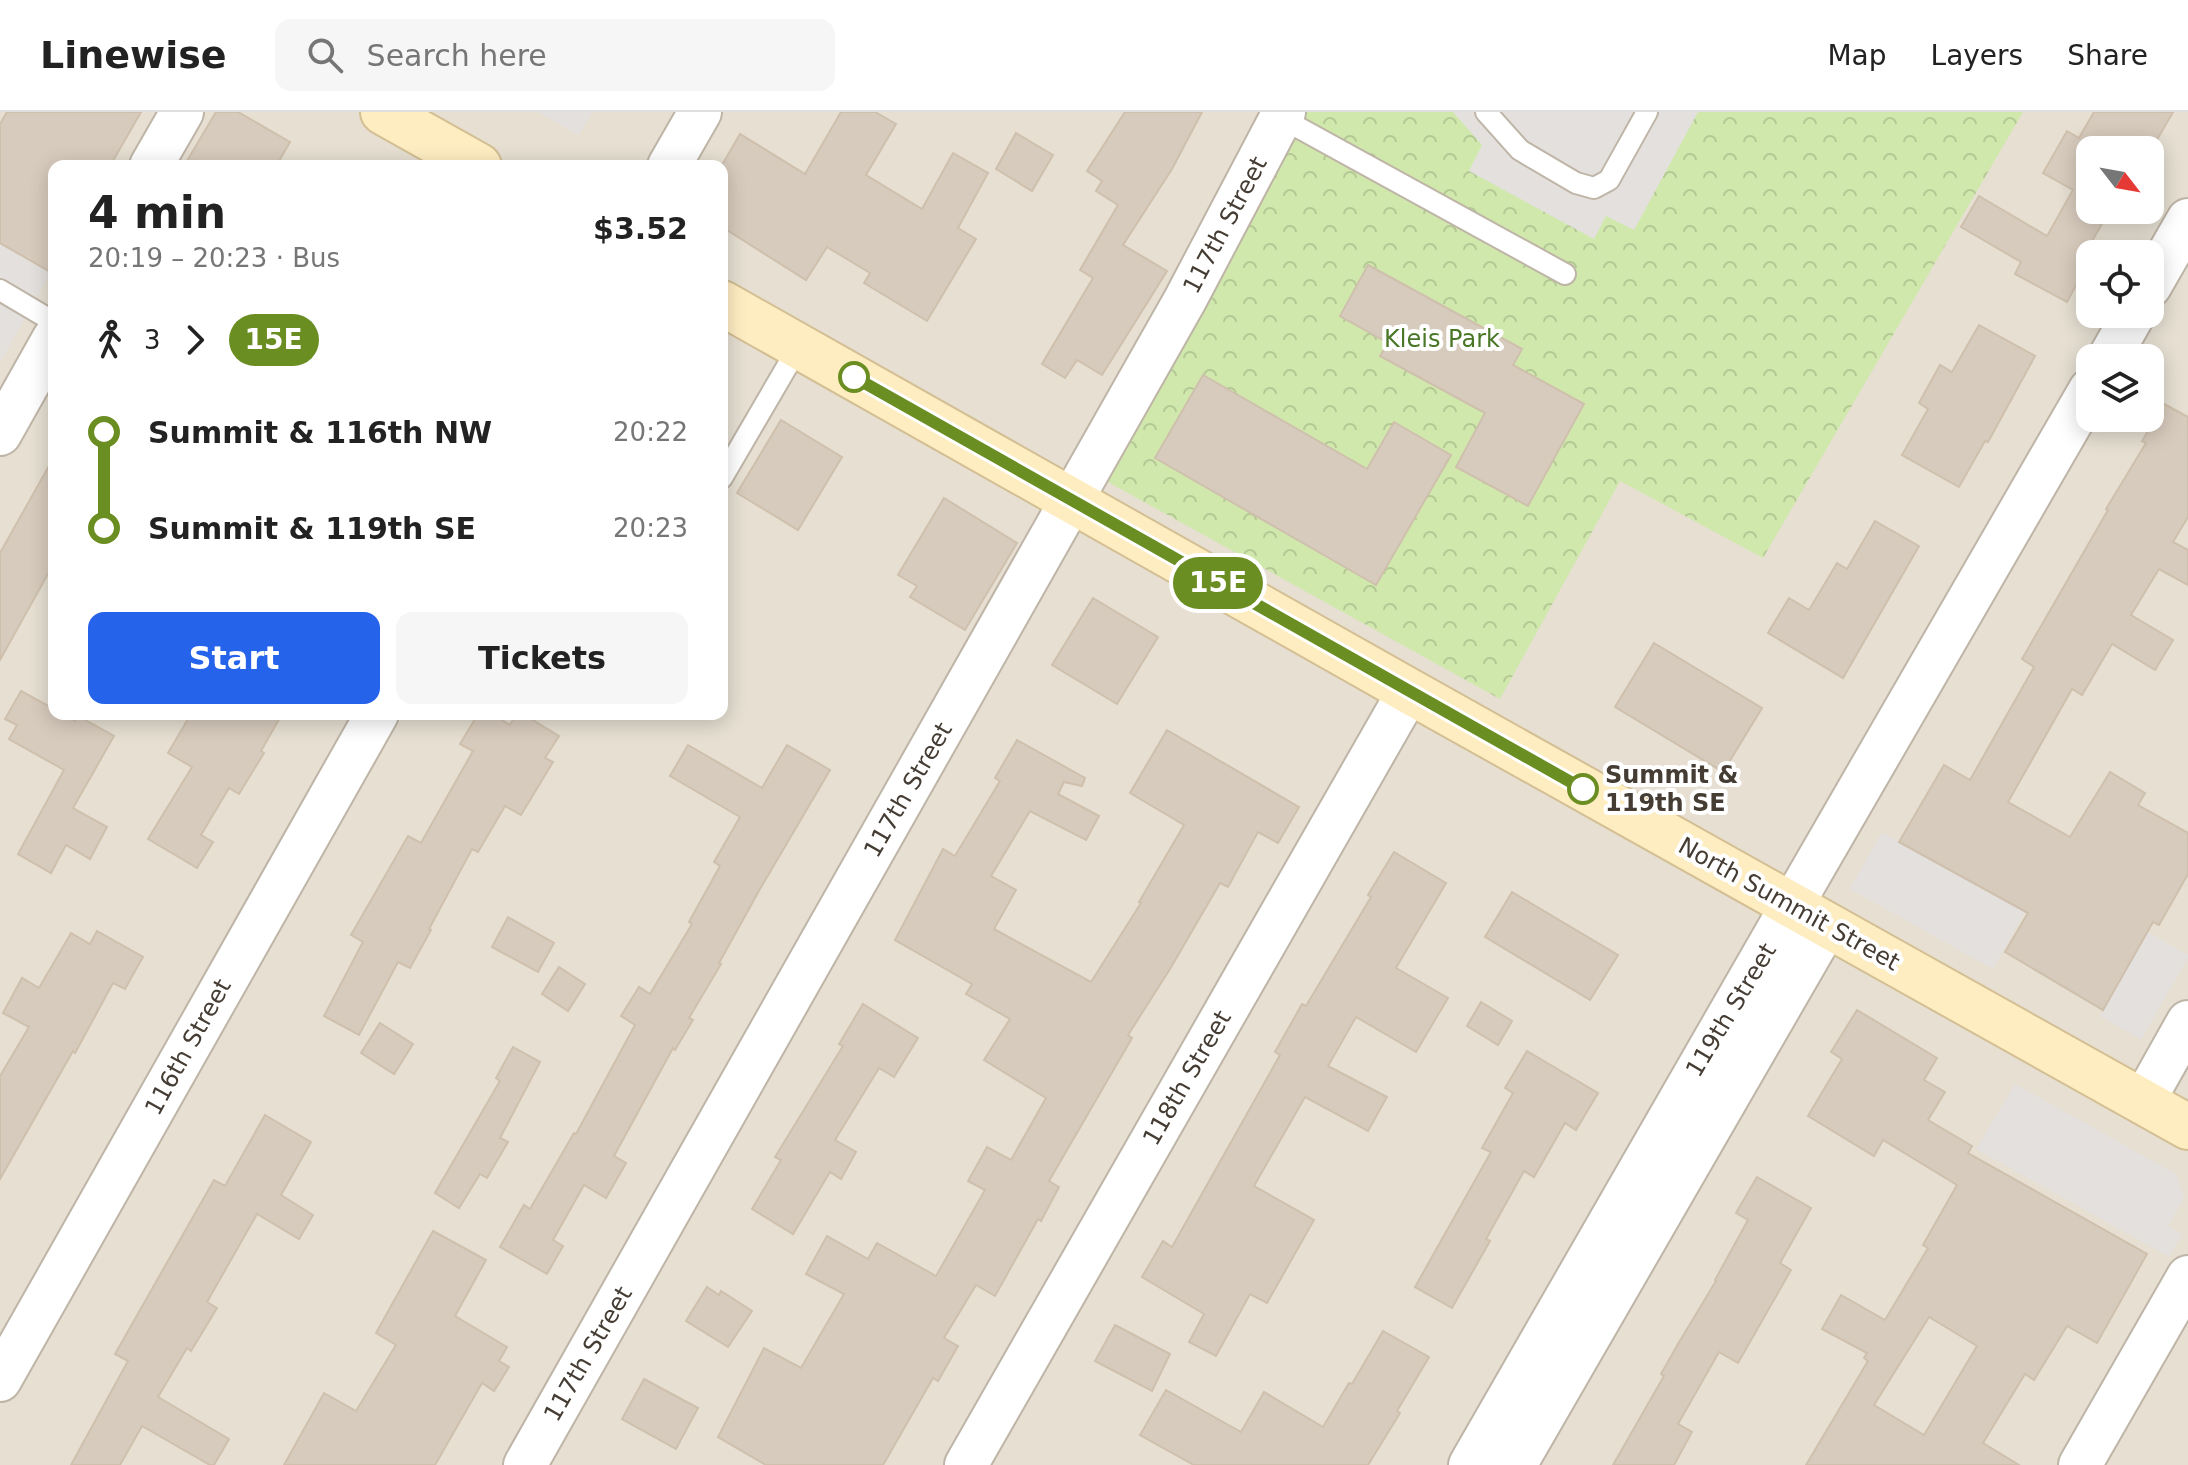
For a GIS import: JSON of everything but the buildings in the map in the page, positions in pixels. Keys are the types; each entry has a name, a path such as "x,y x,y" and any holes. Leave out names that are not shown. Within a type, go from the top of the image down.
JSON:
{"main road":[{"path":"383,112 451,159"},
{"name":"North Summit Street","path":"728,306 2188,1127"}],"street":[{"path":"154,160 182,112"},
{"path":"672,160 700,112"},
{"name":"117th Street","path":"525,1465 1185,300 1283,115"},
{"path":"2164,262 2188,220"},
{"path":"0,434 48,349"},
{"name":"119th Street","path":"1515,1465 2076,416"},
{"name":"118th Street","path":"966,1465 1409,691"},
{"name":"116th Street","path":"0,1380 374,720"},
{"name":"119th Street","path":"1470,1465 1681,1096 1810,915"},
{"path":"2143,1102 2188,1022"},
{"path":"2080,1465 2188,1277"}],"lane":[{"path":"1486,112 1520,150 1576,183 1594,188 1609,180 1647,112"},
{"path":"1283,115 1565,274"},
{"path":"0,290 48,318"},
{"path":"728,468 799,346"}],"shaded area":[{"path":"0,112 2188,112 2188,1465 0,1465"},
{"path":"537,112 593,112 579,135"},
{"path":"1453,112 1698,112 1634,230 1606,216 1594,239 1469,171 1482,145"},
{"path":"0,243 48,270 48,277 0,363"},
{"path":"1882,832 2025,912 1993,969 1850,889"},
{"path":"2148,932 2188,955 2188,958 2141,1040 2100,1016"},
{"path":"2015,1084 2176,1174 2184,1198 2168,1226 2182,1234 2169,1257 1976,1149"}],"green space":[{"name":"Kleis Park","path":"1306,112 2023,112 1763,558 1620,481 1500,699 1108,482"}],"bus line":[{"name":"15E","path":"854,377 1583,789"}],"place":[{"name":"Summit & 119th SE","path":"1583,789"}]}
